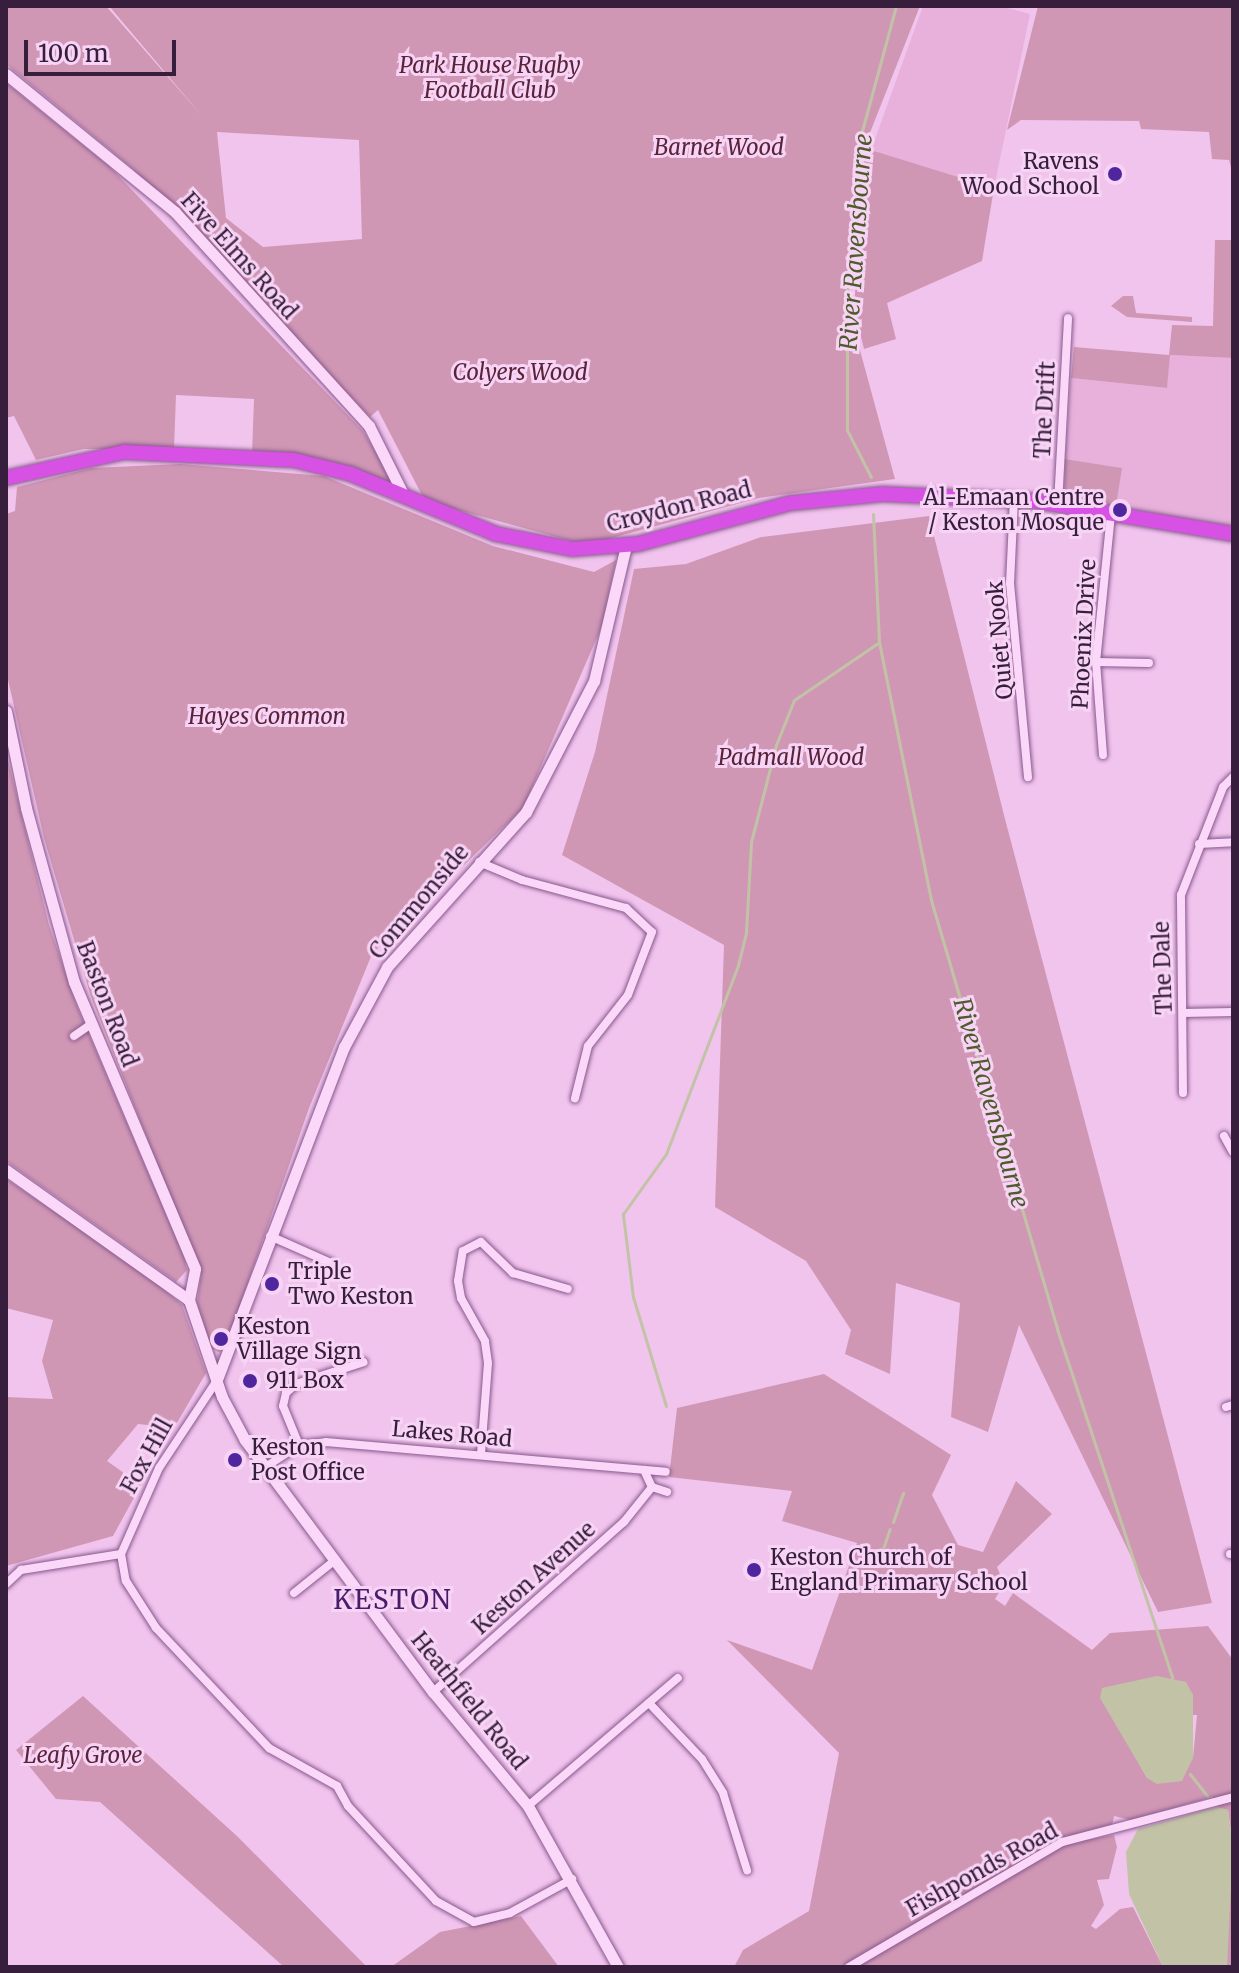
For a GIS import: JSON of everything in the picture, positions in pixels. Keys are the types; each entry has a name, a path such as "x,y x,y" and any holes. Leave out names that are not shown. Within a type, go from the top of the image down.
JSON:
{"highway":[{"name":"Croydon Road","path":"6,478 110,453 213,453 328,466 476,527 538,545 626,546 776,506 834,496 1014,499 1233,534"}],"street":[{"name":"Five Elms Road","path":"6,74 175,212 369,426 404,496"},
{"name":"The Drift","path":"1058,504 1068,318"},
{"name":"Quiet Nook","path":"1014,499 1010,583 1028,777"},
{"name":"Phoenix Drive","path":"1103,755 1096,662 1111,515"},
{"name":"Commonside","path":"216,1382 235,1339 326,1084 387,967 526,812 594,681 626,546"},
{"path":"1096,662 1149,663"},
{"name":"Baston Road","path":"6,711 50,901 91,1024 193,1265 196,1278 189,1300"},
{"name":"The Dale","path":"1183,1093 1183,1013 1177,931 1181,895 1223,787 1233,777"},
{"path":"1199,844 1233,842"},
{"path":"479,862 522,880 626,908 652,932 628,995 588,1046 575,1098"},
{"path":"1183,1013 1233,1012"},
{"path":"74,1036 91,1024"},
{"path":"1224,1136 1233,1152"},
{"path":"6,1170 189,1300"},
{"path":"270,1236 331,1263 329,1269"},
{"path":"481,1454 488,1363 485,1341 461,1298 463,1251 481,1242 513,1273 568,1289"},
{"name":"Heathfield Road","path":"189,1300 216,1382 264,1468 433,1692 528,1806 572,1879 618,1967"},
{"path":"207,1351 223,1355 235,1339"},
{"path":"299,1445 283,1406 286,1393 296,1384 364,1362"},
{"name":"Fox Hill","path":"121,1554 159,1468 216,1382"},
{"name":"Lakes Road","path":"264,1468 299,1445 334,1442 666,1472"},
{"path":"644,1470 652,1487 667,1492"},
{"name":"Keston Avenue","path":"433,1692 624,1522 652,1487"},
{"path":"6,1584 21,1570 121,1554 126,1581 187,1665 269,1748 337,1786 348,1806 436,1901 474,1922 510,1913 572,1879"},
{"path":"294,1593 334,1561"},
{"path":"528,1806 678,1678"},
{"path":"649,1703 702,1759 723,1793 747,1870"},
{"name":"Fishponds Road","path":"849,1967 1062,1842 1233,1797"}],"shaded area":[{"path":"923,6 1000,6 1030,14 994,188 871,150"},
{"path":"1170,355 1233,358 1233,529 1116,506 1121,468 1065,459 1071,378 1166,388"},
{"path":"1157,1676 1186,1682 1193,1695 1193,1758 1182,1781 1157,1784 1147,1778 1100,1698 1102,1688"},
{"path":"1216,1807 1228,1810 1233,1847 1227,1967 1163,1967 1129,1894 1126,1852 1138,1829"}],"green space":[{"path":"6,6 106,6 202,116 109,6 920,6 860,158 848,306 895,479 759,498 586,545 425,501 378,410 370,417 132,168 6,64","holes":["217,132 359,140 362,239 263,247 226,218"]},
{"path":"1038,6 1233,6 1233,176 1229,160 1212,159 1209,132 1141,129 1139,121 1021,120 1007,130"},
{"path":"6,83 110,167 363,431 398,489 352,467 252,454 254,399 176,395 174,449 84,449 36,460 14,416 6,418"},
{"path":"871,150 994,188 982,261 887,303 896,339 864,349 854,309 864,162"},
{"path":"1215,240 1233,240 1233,358 1170,355 1167,388 1071,378 1074,347 1169,355 1172,325 1213,326"},
{"path":"1123,296 1133,296 1136,313 1192,317 1192,322 1127,317 1111,306"},
{"path":"1065,459 1122,468 1116,506 1064,499"},
{"name":"Hayes Common","path":"180,464 324,476 493,546 594,572 616,560 602,626 523,808 372,954 309,1108 224,1351 218,1352 211,1348 197,1303 201,1274 91,997 44,838 6,671 6,514 15,511 17,487 91,468"},
{"name":"Padmall Wood","path":"929,516 1005,819 1212,1603 1158,1612 1019,1325 988,1432 951,1417 960,1303 896,1283 890,1374 845,1354 851,1330 806,1261 715,1207 724,945 562,855 595,752 634,569 686,564 761,537"},
{"path":"6,752 49,925 76,1004 184,1257 187,1270 176,1282 6,1161"},
{"path":"6,1179 142,1271 182,1305 206,1373 174,1428 138,1424 107,1461 141,1485 113,1536 6,1566 6,1397 53,1399 42,1361 53,1320 6,1308"},
{"path":"824,1374 951,1455 932,1495 958,1545 983,1552 1016,1481 1052,1514 997,1567 1004,1584 995,1599 1005,1606 1013,1593 1092,1650 1110,1633 1208,1626 1233,1660 1233,1846 1228,1810 1216,1807 1213,1797 1130,1820 1114,1816 1112,1826 1084,1832 1085,1840 1114,1835 1117,1847 1109,1879 1097,1880 1104,1905 1091,1926 1096,1929 1120,1909 1133,1907 1163,1967 734,1967 743,1950 809,1911 839,1753 727,1640 812,1670 857,1543 782,1521 792,1491 669,1477 677,1408","holes":["1197,1715 1193,1758 1147,1778 1113,1716"]},
{"name":"Leafy Grove","path":"83,1696 238,1837 367,1967 284,1967 100,1802 56,1799 16,1750"},
{"path":"1233,1846 1233,1967 1227,1967"},
{"path":"521,1916 559,1967 391,1967 440,1932"}],"waterway":[{"name":"River Ravensbourne","path":"871,477 847,430 847,292 859,142 896,6"},
{"name":"River Ravensbourne","path":"873,514 879,642 931,900 1057,1329 1172,1677"},
{"path":"666,1406 633,1297 623,1214 666,1154 738,965 746,932 751,842 776,745 794,700 878,643"},
{"path":"893,1522 903,1493"},
{"path":"877,1566 890,1529"},
{"path":"1190,1774 1216,1807"}],"place":[{"name":"Ravens Wood School","path":"1115,174"},
{"name":"Al-Emaan Centre / Keston Mosque","path":"1120,510"},
{"name":"Triple Two Keston","path":"272,1284"},
{"name":"Keston Village Sign","path":"221,1339"},
{"name":"911 Box","path":"250,1381"},
{"name":"Keston Post Office","path":"235,1460"},
{"name":"Keston Church of England Primary School","path":"754,1570"}],"district":[{"name":"KESTON","path":"393,1600"}],"park label":[{"name":"Park House Rugby Football Club","path":"490,78"},
{"name":"Barnet Wood","path":"719,148"},
{"name":"Colyers Wood","path":"520,373"}]}
